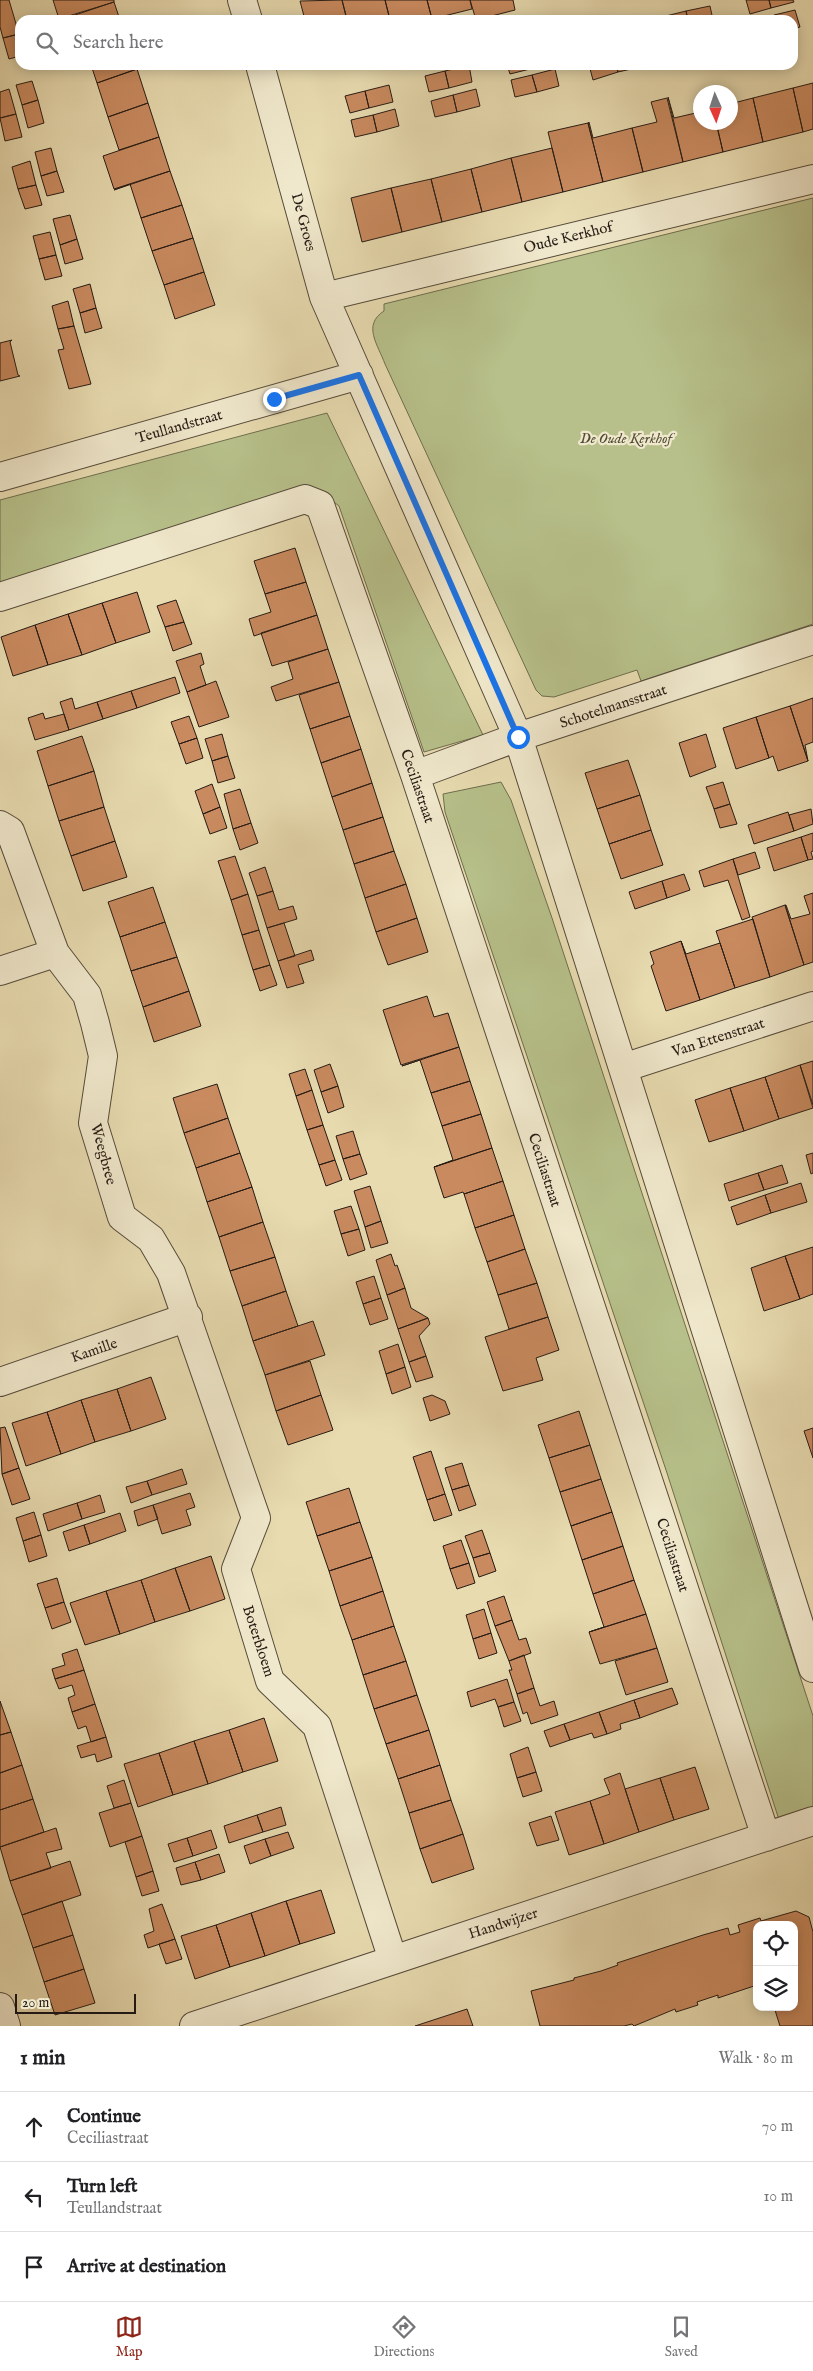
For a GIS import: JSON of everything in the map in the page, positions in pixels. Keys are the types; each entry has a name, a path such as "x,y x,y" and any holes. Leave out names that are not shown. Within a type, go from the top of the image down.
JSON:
{"street":[{"path":"242,0 246,15"},
{"name":"De Groes","path":"261,70 324,297 359,375"},
{"name":"Oude Kerkhof","path":"324,297 813,179"},
{"path":"359,375 518,737 813,1668"},
{"name":"Teullandstraat","path":"0,477 359,375"},
{"name":"Ceciliastraat","path":"0,596 305,499 320,505 415,775 766,1836"},
{"name":"Schotelmansstraat","path":"415,775 518,737 813,640"},
{"name":"Weegbree","path":"0,825 10,831 55,953 87,995 103,1056 94,1123 122,1217 151,1239 171,1273 188,1317 202,1365"},
{"path":"0,971 55,953"},
{"name":"Van Ettenstraat","path":"623,1068 813,1006"},
{"name":"Kamille","path":"0,1382 188,1317"},
{"name":"Boterbloem","path":"202,1365 256,1518 236,1569 270,1681 317,1726 393,1960"},
{"name":"Handwijzer","path":"194,2026 813,1821"},
{"path":"0,2007 6,2026"}],"green space":[{"name":"De Oude Kerkhof","path":"813,198 813,624 641,681 637,670 554,697 542,696 536,690 376,343 373,329 374,323 377,317 384,311 384,304"},
{"path":"327,413 483,735 424,752 339,506 321,492 0,583 0,500"},
{"path":"501,782 511,800 552,918 813,1716 813,1833 782,1829 666,1470 445,812 443,794"}],"building":[{"path":"0,0 9,0 15,20 15,35 3,38 0,27"},
{"path":"53,0 114,0 114,2 72,15 58,15"},
{"path":"342,0 346,15 304,15 300,1"},
{"path":"342,0 385,0 389,15 346,15"},
{"path":"385,0 427,0 431,15 389,15"},
{"path":"427,0 470,0 472,9 448,15 431,15"},
{"path":"470,0 513,0 515,10 496,15 474,15"},
{"path":"746,0 769,0 771,8 750,14"},
{"path":"769,0 793,0 794,2 771,8"},
{"path":"114,2 118,15 75,15"},
{"path":"710,6 712,15 687,15 686,11"},
{"path":"795,10 796,15 774,15"},
{"path":"686,11 687,15 670,15"},
{"path":"15,35 15,57 9,59 3,38"},
{"path":"93,70 134,70 97,83"},
{"path":"137,70 148,103 108,117 97,83"},
{"path":"470,70 472,82 449,88 445,71"},
{"path":"509,70 526,70 510,74"},
{"path":"555,70 559,86 537,92 532,75"},
{"path":"590,70 617,70 618,72 593,80"},
{"path":"445,71 449,88 429,92 425,76"},
{"path":"532,75 537,92 515,97 511,80"},
{"path":"32,81 38,100 22,105 16,85"},
{"path":"813,83 813,129 803,132 793,88"},
{"path":"389,85 393,102 369,108 365,91"},
{"path":"793,88 803,132 763,142 753,98"},
{"path":"9,89 16,114 0,118 0,92"},
{"path":"476,89 480,106 457,112 453,95"},
{"path":"365,91 369,108 350,113 345,96"},
{"path":"453,95 457,112 435,117 431,101"},
{"path":"668,97 674,118 693,114 693,130 718,130 723,152 683,162"},
{"path":"667,98 683,162 643,172 632,128 657,122 651,102"},
{"path":"753,98 763,142 723,152 718,130 738,130 738,102"},
{"path":"38,100 44,123 28,128 22,105"},
{"path":"148,103 159,137 119,150 108,117"},
{"path":"395,109 399,126 377,132 373,115"},
{"path":"16,114 22,137 5,141 0,118"},
{"path":"373,115 377,132 355,137 351,120"},
{"path":"589,122 593,138 632,128 643,172 603,182"},
{"path":"588,123 603,182 563,192 548,132"},
{"path":"159,137 170,171 114,189 103,156"},
{"path":"51,148 57,171 41,176 35,152"},
{"path":"552,148 563,192 522,202 511,158"},
{"path":"511,158 522,202 482,212 471,169"},
{"path":"30,161 36,185 18,189 12,167"},
{"path":"471,169 482,212 442,222 431,179"},
{"path":"57,171 64,192 47,196 41,176"},
{"path":"170,171 182,205 141,218 130,185"},
{"path":"431,179 442,222 402,232 391,188"},
{"path":"36,185 42,205 25,209 18,189"},
{"path":"391,188 402,232 362,242 351,198"},
{"path":"182,205 193,238 152,251 141,218"},
{"path":"70,215 77,239 60,245 53,219"},
{"path":"50,232 56,255 39,259 33,236"},
{"path":"193,238 204,272 164,285 152,251"},
{"path":"77,239 83,259 65,264 60,245"},
{"path":"56,255 62,276 45,280 39,259"},
{"path":"204,272 215,305 175,319 164,285"},
{"path":"90,284 96,308 80,313 73,289"},
{"path":"68,301 74,326 58,329 52,306"},
{"path":"96,308 102,328 85,333 80,313"},
{"path":"74,326 91,384 69,389 58,350 64,349 58,329"},
{"path":"12,340 10,342 18,375 20,376 0,381 0,343"},
{"path":"295,548 306,582 265,594 254,561"},
{"path":"306,582 317,615 254,636 249,619 271,612 265,594"},
{"path":"137,592 150,632 116,643 102,603"},
{"path":"176,600 184,622 165,627 157,606"},
{"path":"102,603 116,643 82,655 68,614"},
{"path":"68,614 82,655 48,665 35,625"},
{"path":"317,615 328,649 272,666 261,633"},
{"path":"184,622 192,644 173,651 165,627"},
{"path":"35,625 48,665 13,676 1,637"},
{"path":"328,649 339,682 276,701 271,687 293,679 288,662"},
{"path":"201,653 204,664 200,666 206,685 187,692 176,661"},
{"path":"175,677 180,693 137,708 131,691"},
{"path":"216,681 229,717 199,727 187,692"},
{"path":"339,682 350,716 310,729 299,695"},
{"path":"131,691 137,708 103,719 97,702"},
{"path":"72,698 75,709 97,702 103,719 69,730 60,702"},
{"path":"813,698 813,742 805,745 808,761 790,706"},
{"path":"790,706 808,761 778,771 773,756 769,758 756,717"},
{"path":"43,713 45,719 64,714 69,730 35,740 28,718"},
{"path":"189,716 197,738 179,744 171,722"},
{"path":"350,716 361,749 321,763 310,729"},
{"path":"756,717 769,758 736,769 723,728"},
{"path":"222,734 228,756 212,761 205,739"},
{"path":"706,734 716,767 690,777 679,743"},
{"path":"82,736 94,771 48,786 37,751"},
{"path":"197,738 203,758 186,764 179,744"},
{"path":"361,749 372,783 332,797 321,763"},
{"path":"228,756 235,778 218,783 212,761"},
{"path":"628,760 640,795 597,809 585,773"},
{"path":"94,771 104,807 59,821 48,786"},
{"path":"723,782 730,804 714,809 706,787"},
{"path":"372,783 383,817 343,830 332,797"},
{"path":"212,784 220,807 203,814 195,791"},
{"path":"240,789 251,823 233,829 224,794"},
{"path":"640,795 651,830 609,844 597,809"},
{"path":"730,804 737,824 720,828 714,809"},
{"path":"104,807 115,841 71,856 59,821"},
{"path":"220,807 227,828 210,834 203,814"},
{"path":"811,809 813,824 794,831 789,815"},
{"path":"788,812 794,831 754,844 748,825"},
{"path":"383,817 394,851 354,864 343,830"},
{"path":"251,823 258,843 240,850 233,829"},
{"path":"651,830 663,865 621,879 609,844"},
{"path":"813,833 813,851 811,852 813,859 808,860 801,837"},
{"path":"801,837 808,860 774,871 767,848"},
{"path":"115,841 127,877 83,891 71,856"},
{"path":"394,851 406,884 365,898 354,864"},
{"path":"755,852 760,868 738,875 733,859"},
{"path":"235,856 248,894 231,900 218,861"},
{"path":"733,859 750,917 742,920 728,880 704,887 699,871"},
{"path":"265,867 273,891 257,896 249,873"},
{"path":"684,874 690,890 667,898 662,881"},
{"path":"662,881 667,898 635,909 629,892"},
{"path":"406,884 417,918 376,932 365,898"},
{"path":"153,887 165,922 120,937 108,902"},
{"path":"273,891 279,910 293,906 297,919 267,928 257,896"},
{"path":"813,893 813,962 804,965 785,905 791,919 810,914 804,896"},
{"path":"248,894 259,930 242,935 231,900"},
{"path":"785,905 804,965 770,977 752,917"},
{"path":"417,918 428,952 388,965 376,932"},
{"path":"753,919 770,977 735,988 716,931"},
{"path":"165,922 177,957 131,971 120,937"},
{"path":"284,923 295,956 278,961 267,928"},
{"path":"259,930 270,965 253,970 242,935"},
{"path":"681,941 686,954 720,943 735,988 700,1000"},
{"path":"681,941 700,1000 666,1011 651,966 654,964 650,952"},
{"path":"311,950 314,960 298,965 304,983 287,988 278,961"},
{"path":"177,957 189,991 143,1007 131,971"},
{"path":"270,965 277,985 260,991 253,970"},
{"path":"189,991 201,1026 154,1042 143,1007"},
{"path":"427,996 434,1017 448,1013 459,1047 401,1065 383,1010"},
{"path":"459,1047 470,1081 431,1093 420,1060"},
{"path":"813,1061 813,1105 800,1065"},
{"path":"330,1064 338,1086 321,1092 314,1070"},
{"path":"800,1065 813,1108 779,1119 765,1077"},
{"path":"305,1069 312,1090 296,1096 289,1074"},
{"path":"765,1077 779,1119 744,1131 730,1088"},
{"path":"470,1081 481,1114 442,1126 431,1093"},
{"path":"217,1084 228,1118 184,1133 173,1098"},
{"path":"338,1086 344,1107 328,1113 321,1092"},
{"path":"730,1088 744,1131 709,1142 695,1100"},
{"path":"312,1090 323,1125 307,1130 296,1096"},
{"path":"481,1114 492,1148 434,1167 453,1160 442,1126"},
{"path":"228,1118 240,1153 196,1168 184,1133"},
{"path":"323,1125 335,1160 319,1165 307,1130"},
{"path":"353,1131 360,1154 343,1159 336,1136"},
{"path":"492,1148 503,1181 464,1194 463,1192 444,1198 434,1167"},
{"path":"240,1153 252,1187 207,1202 196,1168"},
{"path":"813,1153 813,1173 811,1174 806,1155"},
{"path":"360,1154 367,1174 350,1180 343,1159"},
{"path":"335,1160 342,1180 326,1186 319,1165"},
{"path":"782,1165 788,1183 764,1190 758,1173"},
{"path":"758,1173 764,1190 729,1201 724,1184"},
{"path":"503,1181 514,1215 475,1228 464,1194"},
{"path":"801,1183 807,1202 771,1213 765,1195"},
{"path":"370,1186 381,1221 365,1227 354,1191"},
{"path":"252,1187 263,1222 219,1237 207,1202"},
{"path":"765,1195 771,1213 737,1225 731,1207"},
{"path":"351,1206 359,1229 341,1234 334,1211"},
{"path":"514,1215 525,1249 487,1262 475,1228"},
{"path":"381,1221 388,1243 371,1248 365,1227"},
{"path":"263,1222 275,1257 230,1271 219,1237"},
{"path":"359,1229 365,1250 348,1256 341,1234"},
{"path":"813,1247 813,1294 800,1299 785,1256"},
{"path":"525,1249 537,1283 498,1295 487,1262"},
{"path":"391,1254 405,1288 387,1295 376,1260"},
{"path":"785,1256 800,1299 764,1311 751,1268"},
{"path":"275,1257 286,1291 242,1306 230,1271"},
{"path":"374,1276 381,1298 363,1304 356,1282"},
{"path":"537,1283 548,1317 509,1329 498,1295"},
{"path":"405,1288 411,1308 428,1318 398,1329 387,1295"},
{"path":"286,1291 298,1326 253,1341 242,1306"},
{"path":"381,1298 388,1319 370,1325 363,1304"},
{"path":"548,1317 559,1350 536,1358 543,1380 503,1391 485,1337"},
{"path":"428,1318 430,1324 419,1336 426,1356 409,1362 398,1329"},
{"path":"313,1321 325,1355 265,1375 253,1341"},
{"path":"398,1344 405,1367 386,1374 379,1351"},
{"path":"426,1356 433,1377 416,1382 409,1362"},
{"path":"310,1361 321,1395 276,1411 265,1375"},
{"path":"405,1367 411,1387 392,1394 386,1374"},
{"path":"151,1377 166,1419 131,1431 117,1389"},
{"path":"117,1389 131,1431 95,1442 81,1400"},
{"path":"321,1395 333,1430 288,1445 276,1411"},
{"path":"432,1395 445,1401 450,1414 430,1421 423,1398"},
{"path":"81,1400 95,1442 61,1454 47,1412"},
{"path":"579,1411 590,1445 549,1458 538,1425"},
{"path":"47,1412 61,1454 26,1466 12,1423"},
{"path":"5,1427 19,1468 2,1474 0,1428"},
{"path":"813,1428 813,1458 804,1431"},
{"path":"590,1445 601,1479 560,1492 549,1458"},
{"path":"431,1451 445,1494 427,1500 413,1457"},
{"path":"462,1463 469,1485 452,1490 445,1468"},
{"path":"19,1468 30,1499 12,1505 2,1474"},
{"path":"182,1469 187,1484 152,1495 147,1481"},
{"path":"601,1479 612,1512 571,1526 560,1492"},
{"path":"147,1481 152,1495 131,1503 126,1487"},
{"path":"469,1485 476,1505 459,1511 452,1490"},
{"path":"349,1488 360,1522 317,1536 306,1502"},
{"path":"190,1493 195,1507 186,1510 191,1525 162,1534 153,1505"},
{"path":"445,1494 452,1515 434,1521 427,1500"},
{"path":"100,1495 105,1512 82,1519 77,1503"},
{"path":"77,1503 82,1519 48,1531 43,1514"},
{"path":"153,1505 158,1519 138,1526 134,1511"},
{"path":"34,1512 41,1535 23,1541 16,1518"},
{"path":"612,1512 623,1546 582,1560 571,1526"},
{"path":"120,1513 126,1531 90,1544 84,1525"},
{"path":"360,1522 372,1557 329,1571 317,1536"},
{"path":"84,1525 90,1544 69,1551 63,1532"},
{"path":"482,1530 490,1553 473,1558 465,1536"},
{"path":"41,1535 47,1556 29,1562 23,1541"},
{"path":"461,1540 469,1563 450,1569 443,1546"},
{"path":"623,1546 634,1580 593,1594 582,1560"},
{"path":"490,1553 496,1571 479,1577 473,1558"},
{"path":"211,1556 225,1599 190,1611 175,1568"},
{"path":"372,1557 383,1591 340,1606 329,1571"},
{"path":"469,1563 475,1583 457,1589 450,1569"},
{"path":"175,1568 190,1611 155,1622 141,1580"},
{"path":"57,1578 64,1602 45,1608 37,1584"},
{"path":"141,1580 155,1622 120,1634 106,1591"},
{"path":"634,1580 646,1614 589,1632 604,1627 593,1594"},
{"path":"106,1591 120,1634 85,1645 70,1603"},
{"path":"383,1591 394,1626 352,1640 340,1606"},
{"path":"504,1596 512,1620 495,1626 487,1602"},
{"path":"64,1602 71,1622 52,1629 45,1608"},
{"path":"484,1609 491,1633 473,1639 466,1615"},
{"path":"646,1614 657,1648 600,1664 589,1632"},
{"path":"512,1620 519,1640 526,1638 531,1653 509,1661 495,1626"},
{"path":"394,1626 406,1661 363,1675 352,1640"},
{"path":"491,1633 497,1653 479,1659 473,1639"},
{"path":"657,1648 668,1682 626,1695 615,1661"},
{"path":"77,1649 84,1670 55,1679 52,1669 65,1665 62,1654"},
{"path":"524,1655 534,1688 517,1694 509,1670 512,1670 509,1661"},
{"path":"406,1661 417,1695 374,1709 363,1675"},
{"path":"84,1670 95,1704 72,1712 68,1698 75,1695 72,1685 59,1689 55,1679"},
{"path":"507,1679 514,1702 498,1707 495,1699 471,1707 467,1692"},
{"path":"534,1688 540,1706 554,1701 558,1715 531,1724 527,1712 523,1714 517,1694"},
{"path":"672,1688 678,1704 640,1718 634,1700"},
{"path":"417,1695 429,1730 386,1744 374,1709"},
{"path":"634,1700 640,1718 620,1724 621,1729 607,1734 599,1712"},
{"path":"0,1701 11,1732 0,1735"},
{"path":"514,1702 521,1721 504,1727 498,1707"},
{"path":"95,1704 106,1737 91,1742 86,1726 78,1729 72,1712"},
{"path":"599,1712 607,1734 594,1738 592,1733 570,1740 564,1724"},
{"path":"264,1718 278,1761 243,1772 229,1730"},
{"path":"564,1724 570,1740 550,1747 544,1731"},
{"path":"229,1730 243,1772 208,1784 194,1741"},
{"path":"429,1730 440,1765 398,1779 386,1744"},
{"path":"11,1732 22,1765 0,1773 0,1735"},
{"path":"106,1737 112,1757 97,1762 95,1754 81,1758 77,1746"},
{"path":"194,1741 208,1784 173,1795 159,1753"},
{"path":"528,1747 536,1772 517,1778 510,1754"},
{"path":"159,1753 173,1795 138,1807 124,1764"},
{"path":"22,1765 33,1799 0,1810 0,1773"},
{"path":"440,1765 451,1800 409,1813 398,1779"},
{"path":"695,1767 709,1809 674,1820 660,1778"},
{"path":"536,1772 542,1791 523,1797 517,1778"},
{"path":"620,1773 639,1832 604,1844 590,1801 610,1794 604,1779"},
{"path":"660,1778 674,1820 639,1832 625,1789"},
{"path":"124,1780 131,1803 114,1808 107,1786"},
{"path":"33,1799 44,1832 0,1847 0,1810"},
{"path":"451,1800 463,1834 420,1849 409,1813"},
{"path":"590,1801 604,1844 569,1855 555,1812"},
{"path":"131,1803 142,1836 110,1847 99,1813"},
{"path":"281,1807 286,1825 263,1832 257,1815"},
{"path":"257,1815 263,1832 229,1843 224,1826"},
{"path":"551,1816 559,1840 537,1846 529,1823"},
{"path":"56,1828 62,1849 46,1853 51,1868 10,1881 0,1847"},
{"path":"211,1830 217,1848 193,1856 187,1838"},
{"path":"288,1832 294,1848 271,1856 265,1839"},
{"path":"463,1834 474,1869 432,1883 420,1849"},
{"path":"142,1836 153,1871 136,1877 125,1842"},
{"path":"187,1838 193,1856 174,1862 168,1844"},
{"path":"265,1839 271,1856 250,1864 244,1846"},
{"path":"219,1854 225,1872 201,1880 195,1862"},
{"path":"70,1861 81,1895 22,1915 10,1881"},
{"path":"195,1862 201,1880 181,1885 176,1868"},
{"path":"153,1871 159,1891 142,1896 136,1877"},
{"path":"321,1890 335,1933 300,1944 286,1901"},
{"path":"62,1901 73,1935 33,1948 22,1915"},
{"path":"286,1901 300,1944 265,1956 251,1913"},
{"path":"162,1904 175,1939 148,1948 144,1935 154,1931 149,1909"},
{"path":"796,1911 809,1917 813,1932 813,2026 780,2026 775,2011 798,2011 798,1921 761,1921"},
{"path":"251,1913 265,1956 230,1967 216,1925"},
{"path":"760,1918 761,1921 753,1921 753,1986 718,1998 718,1995 697,2002 698,2005 676,2012 675,2009 634,2026 632,2024 624,2026 540,2026 531,1991 574,1980 574,1978 618,1965 617,1963 703,1935 728,1928 730,1935 740,1932 738,1925"},
{"path":"216,1925 230,1967 195,1979 181,1936"},
{"path":"73,1935 84,1969 44,1982 33,1948"},
{"path":"175,1939 182,1959 166,1964 159,1944"},
{"path":"84,1969 95,2003 55,2015 44,1982"},
{"path":"467,2009 473,2026 415,2026"}],"route":[{"path":"274,399 359,375 518,737"}]}
